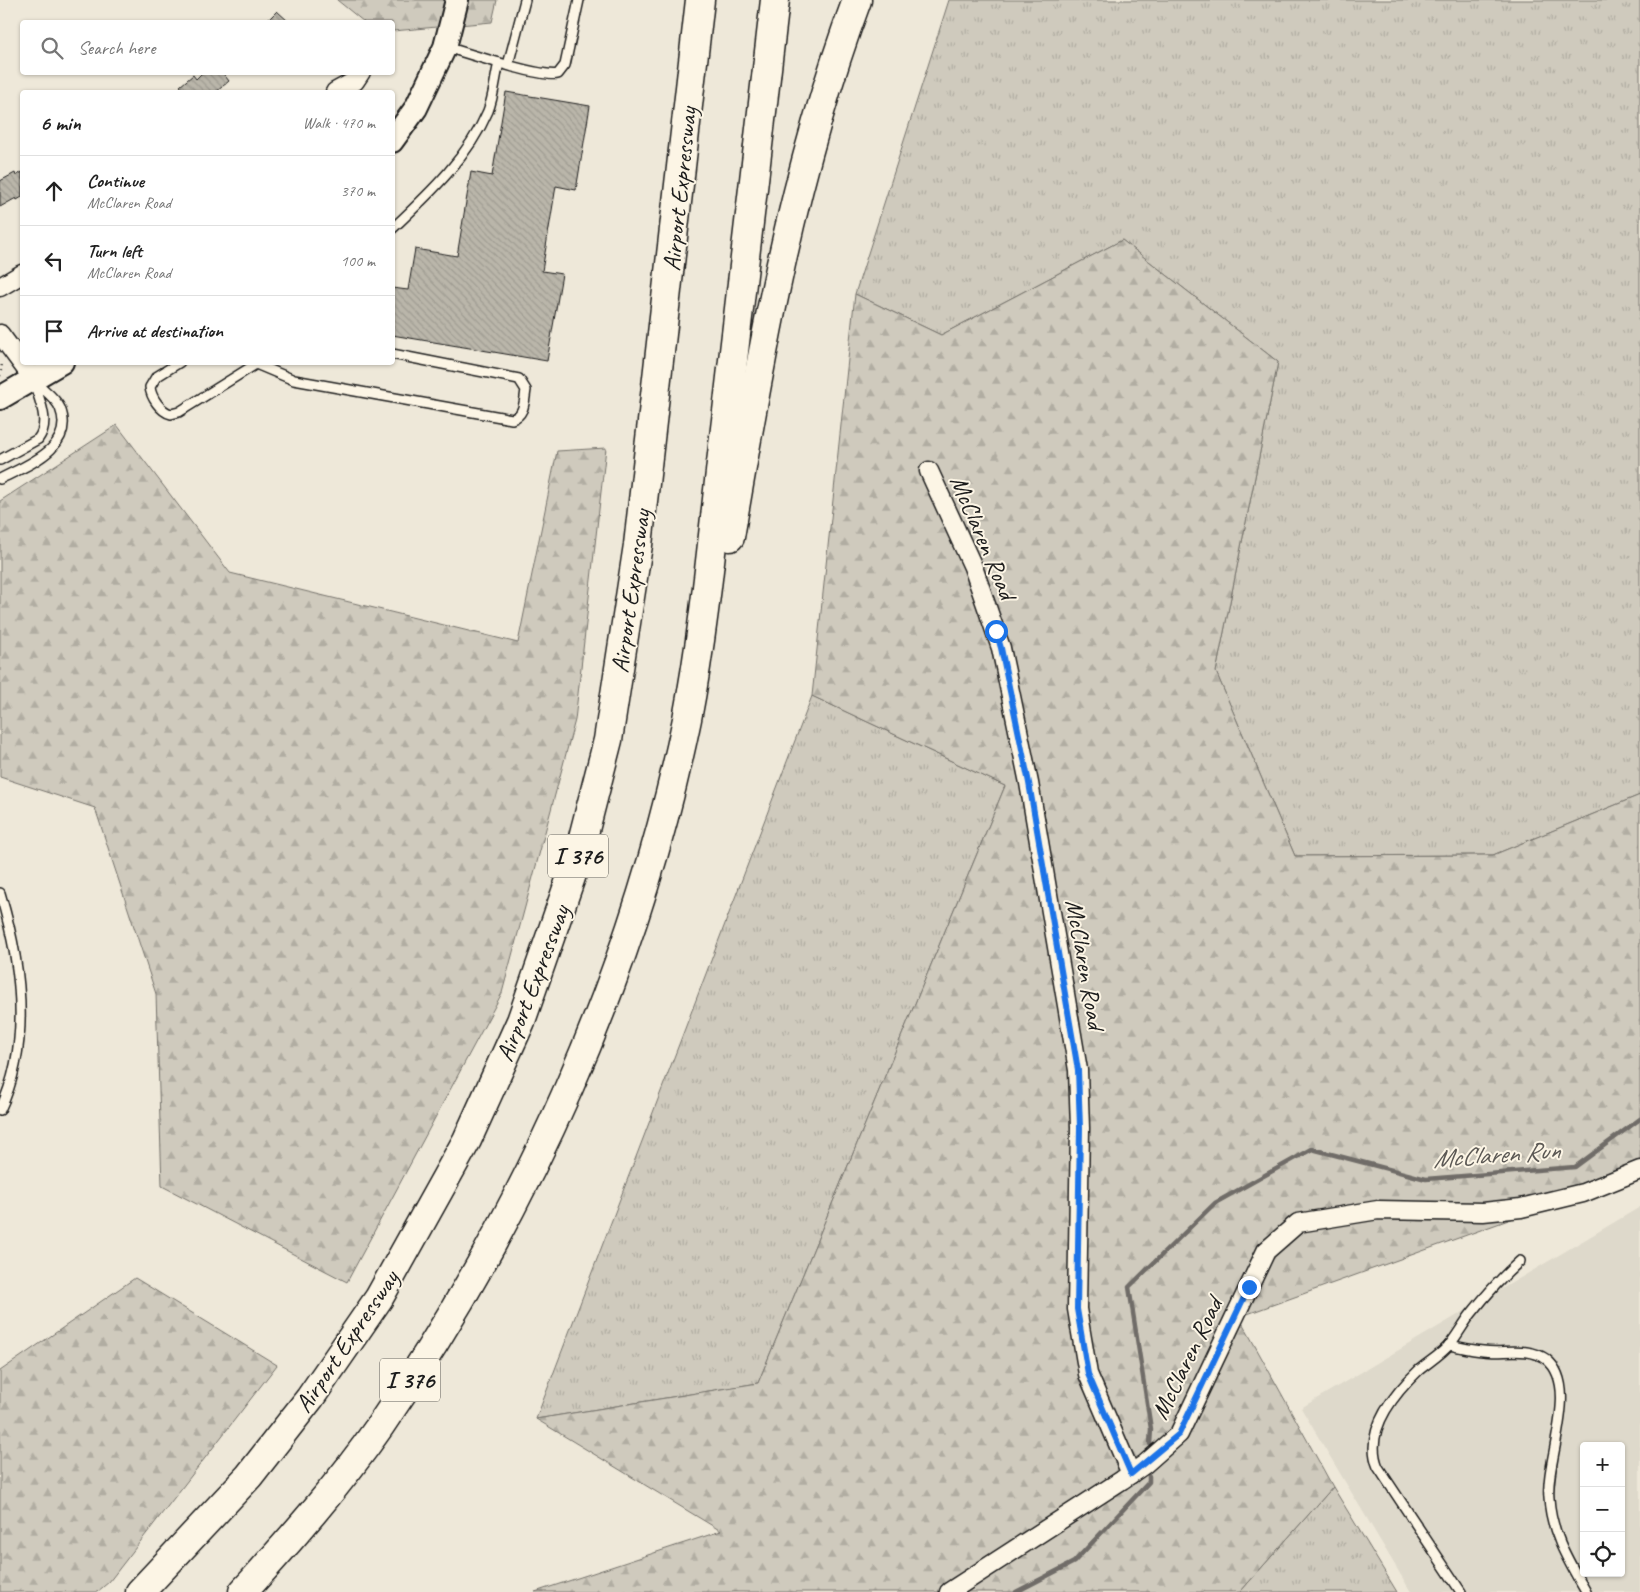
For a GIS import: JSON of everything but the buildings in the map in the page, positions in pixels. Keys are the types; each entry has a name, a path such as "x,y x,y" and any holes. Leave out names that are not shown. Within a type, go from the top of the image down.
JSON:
{"highway":[{"path":"638,545 689,0"},
{"name":"Airport Expressway","path":"140,1592 249,1476 310,1398 379,1298 467,1140 521,1021 578,857 608,740 638,545 700,0"},
{"name":"I 376","path":"243,1592 299,1530 378,1429 446,1325 494,1241 534,1163 589,1044 658,838 687,718 709,571 775,0"},
{"path":"589,1044 648,903 690,772 769,311 794,200 840,44 857,0"}],"street":[{"path":"395,137 416,108 445,47 457,0"},
{"path":"339,90 355,81 359,75"},
{"path":"0,287 20,275"},
{"path":"0,334 20,361"},
{"path":"23,365 34,380"},
{"path":"0,398 57,365"},
{"name":"McClaren Road","path":"929,471 974,567 1001,648 1025,764 1078,1070 1080,1128 1077,1309 1088,1374 1131,1474"},
{"name":"McClaren Road","path":"949,1592 1131,1474 1179,1434 1266,1251 1298,1223 1378,1210 1483,1212 1521,1208 1583,1193 1640,1170"}],"lane":[{"path":"395,226 436,188 470,143 488,110 525,0"},
{"path":"445,47 550,75 561,72 565,65 578,0"},
{"path":"260,365 294,380 313,384 512,419 518,417 522,412 526,390 519,379 395,355"},
{"path":"175,365 156,377 150,387 162,410 170,414 179,412 252,365"},
{"path":"11,473 2,459 38,439 42,433 45,420 34,380"},
{"path":"0,479 46,455 56,445 61,433 62,419 59,406 34,380"},
{"path":"0,893 12,943 20,995 18,1052 8,1094 0,1110"},
{"path":"1461,1592 1378,1467 1375,1451 1378,1428 1384,1413 1418,1372 1449,1345 1500,1278 1520,1261"},
{"path":"1449,1345 1482,1351 1516,1351 1534,1354 1545,1359 1558,1375 1562,1403 1549,1473 1550,1511 1556,1536 1586,1592"}],"path":[{"path":"0,360 2,363 0,378"}],"shaded area":[{"path":"1640,1207 1640,1592 1411,1592 1301,1408"}],"green space":[{"path":"337,0 497,0 492,22 395,31 395,20 362,20"},
{"path":"949,0 1640,0 1640,795 1493,855 1295,856 1216,672 1278,362 1122,240 941,335 855,294"},
{"path":"1122,240 1278,362 1216,672 1295,856 1493,855 1640,795 1640,1161 1614,1182 1239,1317 1333,1487 1240,1592 535,1592 721,1531 536,1419 758,1383 1005,786 812,696 855,294 941,335"},
{"path":"117,425 230,573 518,643 557,451 606,448 575,720 502,993 347,1282 162,1186 156,994 95,808 0,777 0,501"},
{"path":"812,696 1005,786 758,1383 536,1419"},
{"path":"135,1278 277,1365 109,1582 97,1592 0,1592 0,1371"},
{"path":"1333,1487 1397,1592 1240,1592"}],"waterway":[{"name":"McClaren Run","path":"1150,1444 1151,1429 1129,1287 1215,1203 1312,1149 1426,1179 1575,1167 1640,1119"},
{"name":"McClaren Run","path":"1016,1592 1074,1562 1149,1482 1149,1476"}],"route":[{"path":"996,631 1029,783 1078,1070 1080,1128 1077,1309 1088,1374 1113,1436 1131,1474 1179,1434 1249,1287"}]}
